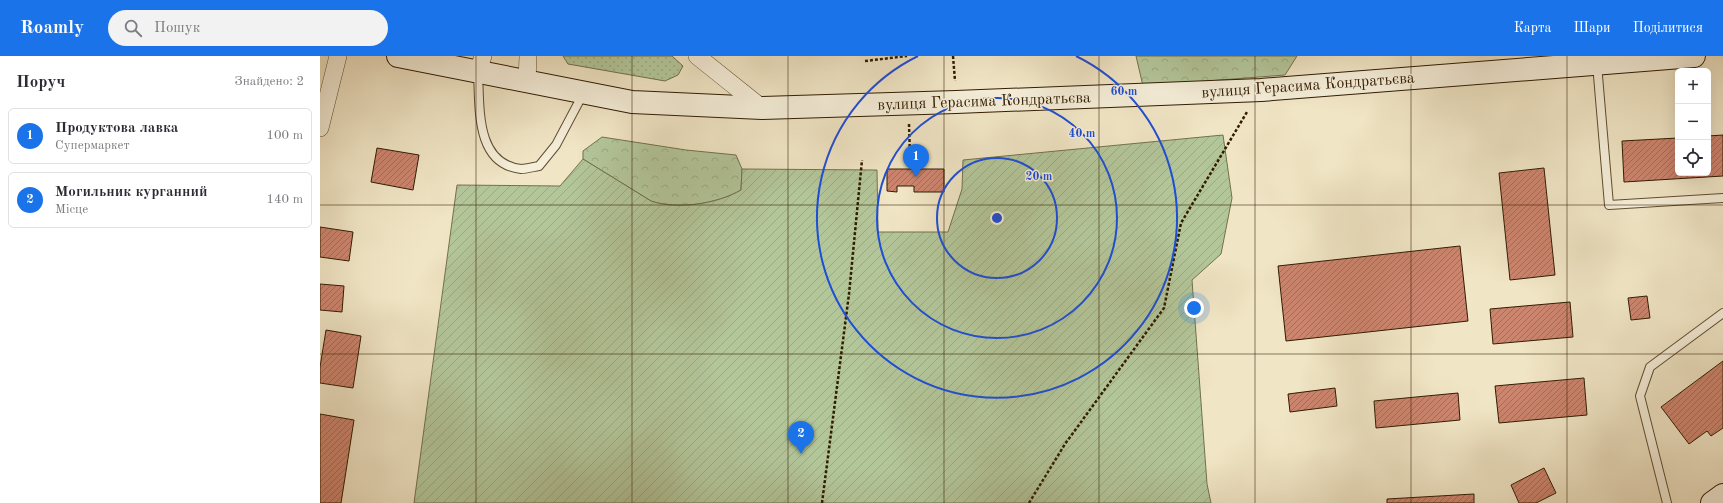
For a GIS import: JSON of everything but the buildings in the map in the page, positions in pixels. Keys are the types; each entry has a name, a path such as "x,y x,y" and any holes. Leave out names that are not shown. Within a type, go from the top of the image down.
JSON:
{"main road":[{"name":"вулиця Герасима Кондратьєва","path":"398,56 480,64 527,82 632,102 762,108 1261,90 1694,56"},
{"path":"1712,503 1723,495"}],"street":[{"path":"321,124 338,56"},
{"path":"527,82 528,56"},
{"path":"697,56 762,108"}],"lane":[{"path":"1597,63 1609,205 1723,198"},
{"path":"480,64 482,129 489,149 503,164 522,169 539,166 556,145 584,92"},
{"path":"1667,503 1640,396 1650,367 1723,313"}],"path":[{"path":"865,61 908,56"},
{"path":"1029,503 1065,444 1164,308 1181,223 1261,90"},
{"path":"908,103 910,156"},
{"path":"822,503 849,294 862,160"}],"green space":[{"path":"563,56 672,56 683,66 678,75 665,81 568,64"},
{"path":"1136,56 1297,56 1285,75 1143,86"},
{"path":"1223,135 1232,198 1221,254 1192,280 1207,484 1211,503 414,503 457,185 560,186 583,159 651,201 661,204 685,205 709,202 741,190 742,169 877,170 878,232 948,232 962,189 963,160"},
{"path":"602,137 686,150 736,155 742,169 741,190 720,199 697,204 673,205 651,201 583,159 583,151"}],"place":[{"name":"Продуктова лавка","path":"916,177"},
{"name":"Могильник курганний","path":"801,454"}]}
